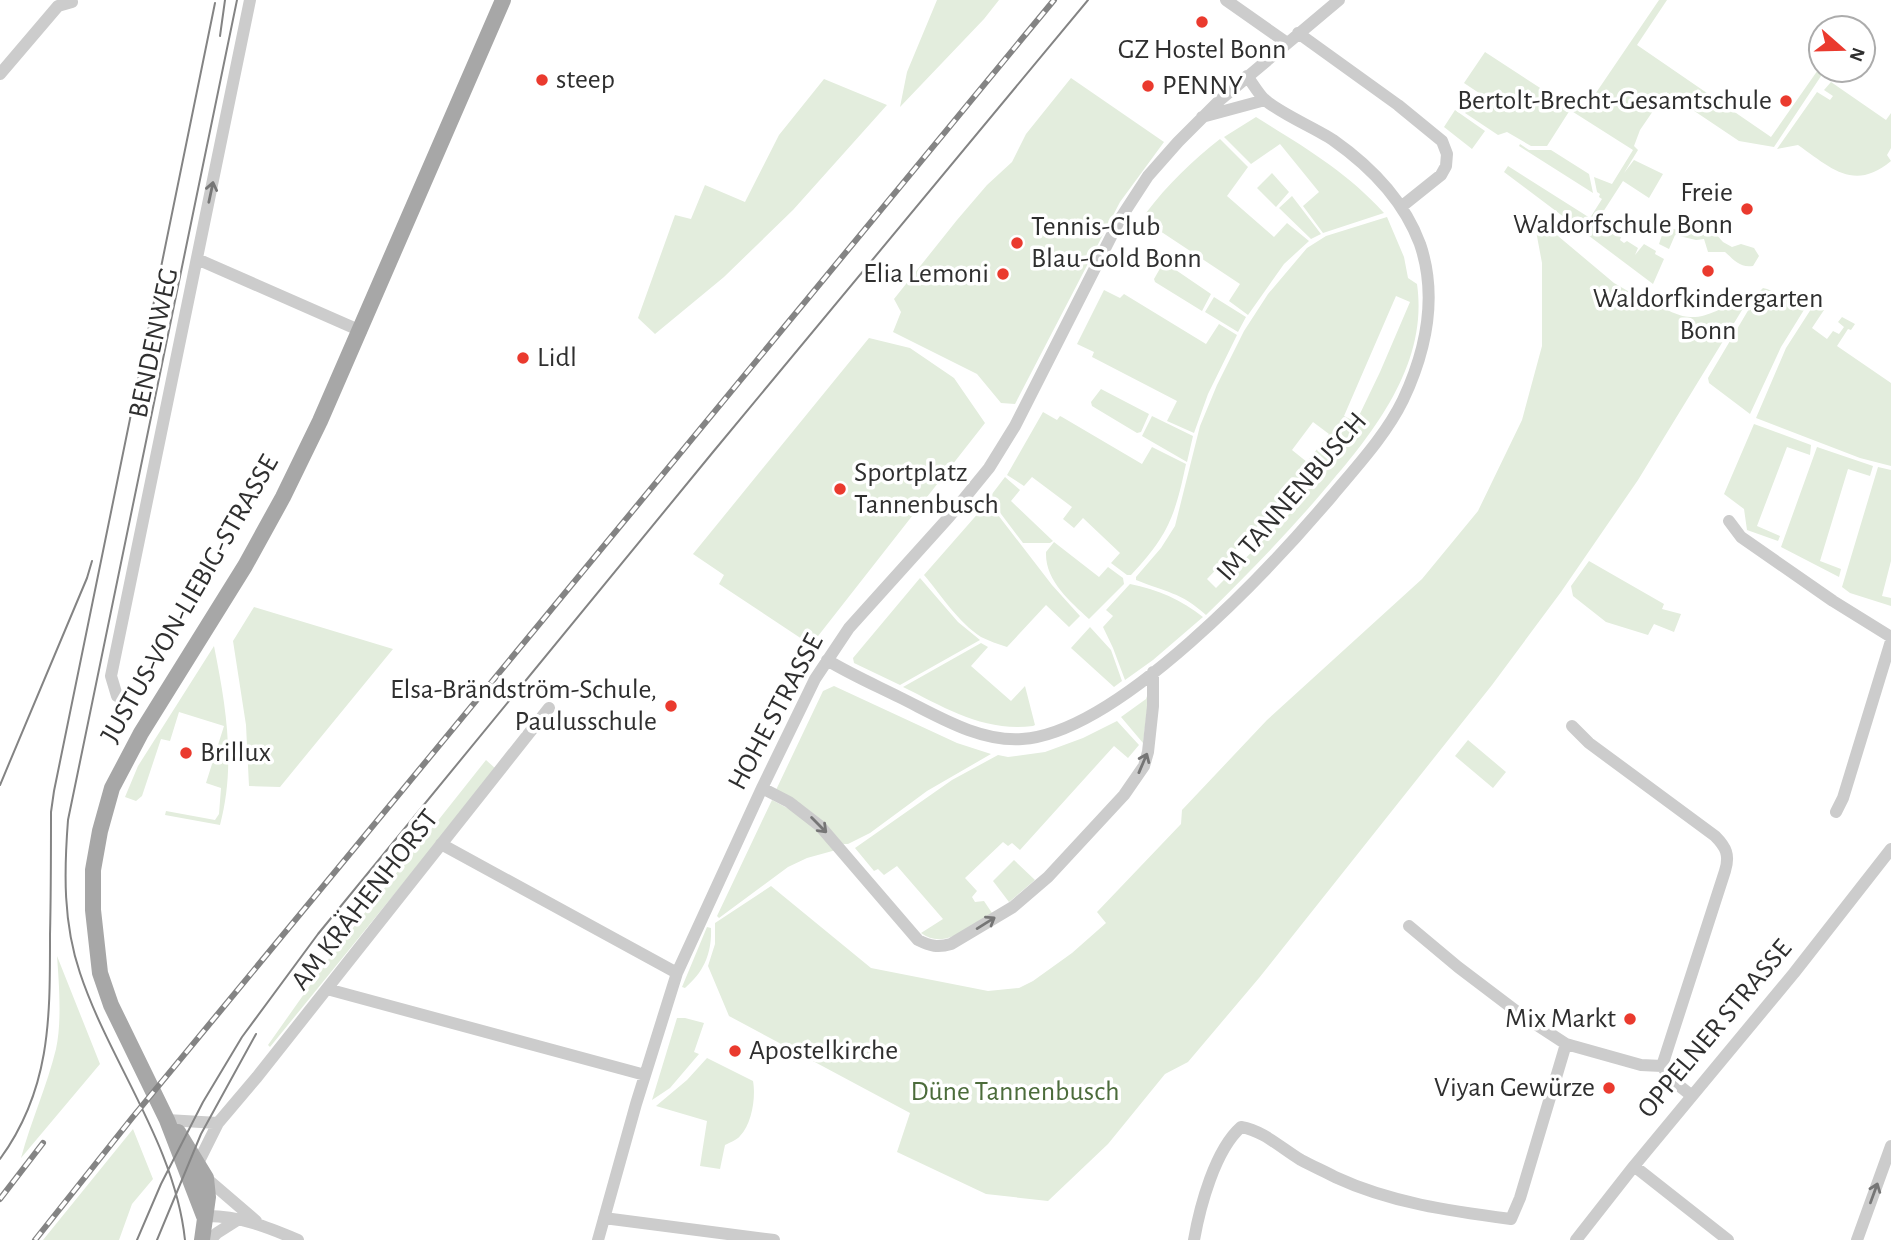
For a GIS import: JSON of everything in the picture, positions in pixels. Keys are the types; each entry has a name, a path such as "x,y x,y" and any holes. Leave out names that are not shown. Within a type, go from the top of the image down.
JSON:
{"main road":[{"name":"JUSTUS-VON-LIEBIG-STRASSE","path":"204,1216 166,1120 111,1006 100,973 93,909 93,870 100,831 112,788 141,733 245,566 283,497 360,331 503,0"},
{"name":"JUSTUS-VON-LIEBIG-STRASSE","path":"166,1120 178,1133 206,1178"},
{"path":"202,1240 208,1197 206,1178"}],"street":[{"name":"BENDENWEG","path":"117,696 111,676 250,0"},
{"path":"1226,0 1287,43"},
{"name":"HOHE STRASSE","path":"598,1240 677,973 802,704 827,660 849,628 956,509 989,468 1015,426 1133,196 1173,147 1202,117 1339,0"},
{"path":"0,74 58,6 72,2"},
{"path":"1298,33 1398,105 1442,141 1447,154 1446,166 1441,175 1401,206"},
{"name":"IM TANNENBUSCH","path":"827,660 932,713 986,736 1021,739 1049,733 1081,721 1104,708 1153,672 1236,600 1276,560 1384,432 1402,402 1424,341 1430,299 1420,245 1401,206 1385,186 1351,153 1265,100 1247,76"},
{"path":"1202,117 1265,100"},
{"path":"197,259 360,331"},
{"path":"1729,521 1741,537 1891,639 1843,799 1836,811"},
{"path":"762,788 789,802 820,826 918,940 930,946 942,947 1013,906 1048,877 1124,795 1144,765 1148,752 1153,706 1153,672"},
{"name":"AM KRÄHENHORST","path":"198,1163 218,1123 549,708"},
{"path":"1572,726 1589,743 1714,835 1725,846 1728,854 1725,871 1662,1066"},
{"path":"441,844 677,973"},
{"name":"OPPELNER STRASSE","path":"1576,1240 1794,973 1891,849"},
{"path":"1409,926 1520,1014 1566,1044 1641,1065 1662,1066"},
{"path":"327,989 645,1075"},
{"path":"1194,1240 1210,1182 1233,1134 1241,1126 1263,1134 1301,1160 1337,1178 1387,1197 1428,1208 1511,1219 1520,1198 1566,1044"},
{"path":"1662,1066 1672,1080 1692,1096"},
{"path":"166,1120 218,1123"},
{"path":"1857,1240 1891,1146"},
{"path":"1634,1166 1728,1240"},
{"path":"206,1178 259,1224"},
{"path":"204,1216 221,1216 259,1224 298,1240"},
{"path":"604,1218 774,1240"},
{"path":"211,1240 239,1219"}],"green space":[{"path":"937,0 999,0 900,107 907,72"},
{"path":"1659,0 1667,0 1637,45 1771,137 1808,84 1816,84 1774,147 1739,141 1666,92 1640,130 1634,146 1638,150 1624,173 1634,160 1663,174 1649,198 1623,181 1594,226 1621,237 1620,240 1624,243 1627,241 1638,248 1635,255 1644,244 1656,251 1655,254 1664,259 1653,284 1504,172 1508,166 1590,218 1602,199 1597,192 1594,177 1612,184 1633,150 1570,110 1547,146 1531,146 1507,132 1498,135 1465,113 1479,93 1464,83 1485,52 1571,108 1573,105 1583,112"},
{"name":"Tennis-Club Blau-Gold Bonn","path":"1071,78 1164,142 1120,202 1015,404 1001,403 977,374 893,332 901,312 894,299 987,185 1012,162 1026,134"},
{"path":"824,79 887,105 793,210 724,277 655,334 638,318 675,215 691,219 705,185 745,202 779,135"},
{"path":"1829,84 1834,84 1886,120 1891,113 1891,148 1887,155 1891,161 1878,170 1854,176 1821,162 1798,145 1777,149 1817,92 1830,100 1833,96 1824,90"},
{"path":"1455,110 1485,131 1472,149 1444,127"},
{"path":"1256,117 1308,149 1355,184 1384,213 1323,233 1303,206 1319,192 1280,144 1251,164 1224,137"},
{"path":"1220,139 1248,167 1227,196 1274,237 1287,223 1309,241 1284,264 1248,315 1229,301 1240,284 1160,231 1163,226 1146,213 1181,173"},
{"path":"1520,144 1529,150 1551,150 1589,174 1593,193 1519,146"},
{"path":"1272,173 1289,192 1276,207 1257,188"},
{"path":"1292,196 1321,234 1311,239 1279,208"},
{"name":"Düne Tannenbusch","path":"1533,215 1614,283 1640,298 1645,296 1674,313 1686,317 1707,315 1748,295 1750,297 1638,480 1561,592 1492,685 1259,978 1188,1062 1165,1074 1108,1144 1048,1201 986,1194 897,1152 910,1113 729,1016 708,966 715,944 715,923 771,886 871,968 988,991 1019,988 1033,981 1072,953 1106,923 1097,912 1181,824 1182,810 1267,720 1422,579 1478,511 1522,420 1542,346 1542,263"},
{"path":"1387,217 1404,257 1408,278 1417,284 1418,315 1414,344 1392,399 1358,449 1293,526 1206,615 1181,597 1136,580 1136,577 1161,548 1175,526 1200,426 1244,331 1268,294 1307,248 1326,236","holes":["1396,296 1410,302 1356,422 1344,416","1313,422 1329,434 1307,462 1292,450","1297,485 1308,495 1216,588 1207,579"]},
{"path":"1664,229 1671,232 1672,229 1715,233 1732,247 1741,244 1754,248 1759,256 1753,266 1744,266 1725,252 1708,252 1704,239 1675,235 1669,249 1659,244"},
{"path":"1167,264 1211,294 1202,311 1155,282 1162,265"},
{"path":"1763,288 1807,305 1781,347 1750,414 1709,383 1708,378"},
{"path":"1104,290 1120,298 1124,294 1206,344 1219,324 1237,335 1208,394 1194,433 1167,421 1177,401 1092,357 1094,352 1077,344"},
{"path":"1214,297 1246,317 1238,332 1205,312"},
{"path":"1813,306 1824,310 1812,328 1827,339 1833,331 1839,334 1844,327 1838,322 1842,317 1855,324 1851,330 1848,329 1837,346 1891,383 1891,466 1860,458 1756,418 1786,348"},
{"name":"Sportplatz Tannenbusch","path":"869,338 910,348 954,378 985,423 811,645 719,584 724,575 693,554"},
{"path":"1101,389 1149,414 1141,432 1137,433 1092,406 1091,402"},
{"path":"1043,412 1057,420 1062,417 1142,464 1152,447 1186,464 1174,512 1154,549 1131,575 1111,563 1120,553 1083,518 1074,528 1063,519 1072,507 1032,477 1024,486 1007,475"},
{"path":"1152,416 1193,436 1187,462 1142,436"},
{"path":"1754,424 1811,445 1810,455 1787,447 1757,526 1780,536 1778,541 1747,530 1744,509 1724,494"},
{"path":"1817,447 1873,466 1870,476 1848,469 1820,561 1841,569 1839,577 1781,547"},
{"path":"1878,467 1891,470 1891,561 1882,596 1891,598 1891,606 1850,593 1842,587"},
{"path":"1005,477 1020,490 1011,501 1053,541 1023,543 989,498"},
{"path":"988,502 1052,585 1080,616 1069,627 1046,605 1007,647 997,644 981,637 965,624 924,575"},
{"path":"1054,542 1099,577 1108,567 1123,578 1124,584 1089,619 1054,581 1046,552"},
{"path":"1589,561 1664,604 1662,609 1681,614 1674,632 1654,624 1648,635 1606,622 1573,596 1571,586"},
{"path":"920,578 958,622 980,640 900,685 854,663 853,658"},
{"path":"1130,584 1169,596 1203,617 1125,680 1103,627 1113,616 1106,610"},
{"path":"254,607 393,649 280,787 249,786 246,725 233,641"},
{"path":"1090,627 1111,650 1122,681 1114,687 1071,648"},
{"path":"981,643 988,647 971,666 1011,701 1025,686 1035,725 1015,727 981,722 903,687"},
{"path":"214,646 228,736 228,780 220,825 165,815 166,811 215,820 219,814 221,788 206,783 224,726 179,712 170,741 161,739 142,796 136,801 125,797 138,766"},
{"path":"834,686 957,743 991,754 927,791 870,833 843,844 813,813 776,790 823,691"},
{"path":"1150,687 1143,743 1121,717 1146,699"},
{"path":"1117,721 1139,745 1128,758 1114,746 1020,850 1012,843 1008,846 1003,842 965,878 977,891 972,897 975,902 984,901 992,913 958,934 939,939 921,933 943,919 897,866 884,875 878,869 874,871 855,848 952,780 998,755 1008,757 1045,752 1083,738"},
{"path":"1468,740 1506,772 1493,788 1455,756"},
{"path":"486,760 496,769 270,1047 268,1045 333,953"},
{"path":"772,800 806,818 836,850 807,858 788,867 719,918 717,916"},
{"path":"1014,860 1035,880 1009,902 993,881"},
{"path":"707,927 711,928 711,937 706,961 692,982 685,988 682,987"},
{"path":"57,956 100,1064 21,1158 58,1038"},
{"path":"677,1018 704,1023 694,1052 699,1054 670,1088 652,1100"},
{"path":"707,1058 753,1081 754,1087 748,1125 739,1137 725,1145 720,1169 700,1166 707,1121 656,1106 687,1080"},
{"path":"133,1129 153,1179 132,1204 119,1240 43,1240"}],"tram line":[{"path":"220,36 225,0"},
{"path":"185,1240 169,1170 93,1006 74,954 66,897 66,859 68,820 237,0"},
{"path":"137,1240 161,1184 203,1102 242,1037 318,934 1088,0"},
{"path":"0,1159 17,1133 29,1106 44,1052 48,1024 51,812 54,791 215,3"},
{"path":"0,785 92,561"},
{"path":"157,1240 201,1134 256,1034"}],"railway":[{"path":"35,1240 132,1118 1054,0"},
{"path":"0,1199 43,1143"}],"place":[{"name":"GZ Hostel Bonn","path":"1202,22"},
{"name":"steep","path":"542,80"},
{"name":"PENNY","path":"1148,86"},
{"name":"Bertolt-Brecht-Gesamtschule","path":"1786,101"},
{"name":"Freie Waldorfschule Bonn","path":"1747,209"},
{"name":"Tennis-Club Blau-Gold Bonn","path":"1017,243"},
{"name":"Waldorfkindergarten Bonn","path":"1708,271"},
{"name":"Elia Lemoni","path":"1003,274"},
{"name":"Lidl","path":"523,358"},
{"name":"Sportplatz Tannenbusch","path":"840,489"},
{"name":"Elsa-Brändström-Schule, Paulusschule","path":"671,706"},
{"name":"Brillux","path":"186,753"},
{"name":"Mix Markt","path":"1630,1019"},
{"name":"Apostelkirche","path":"735,1051"},
{"name":"Viyan Gewürze","path":"1609,1088"}]}
